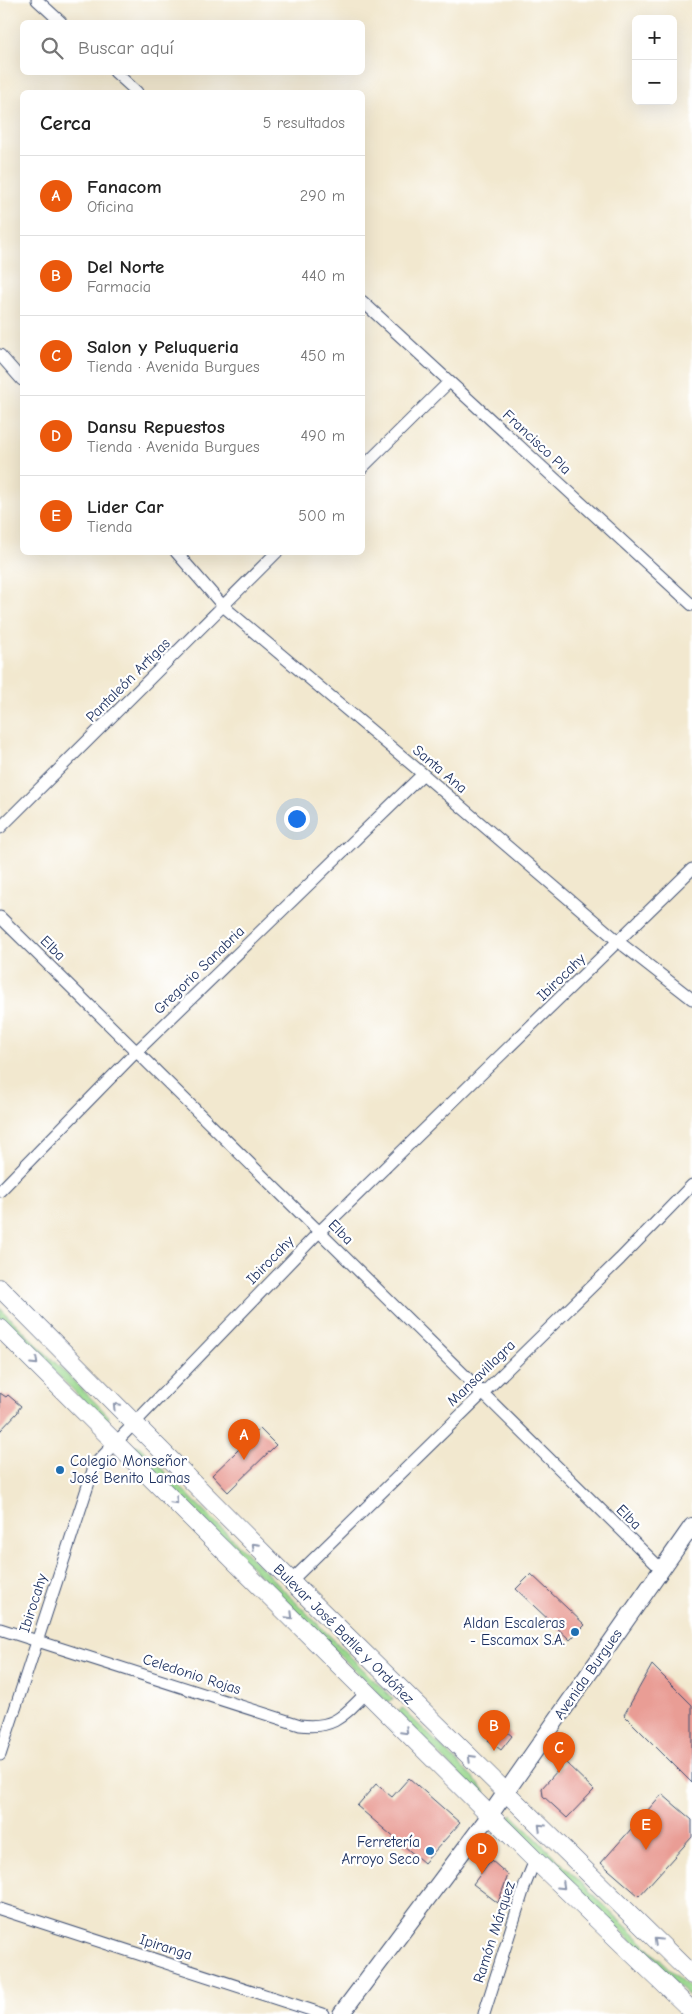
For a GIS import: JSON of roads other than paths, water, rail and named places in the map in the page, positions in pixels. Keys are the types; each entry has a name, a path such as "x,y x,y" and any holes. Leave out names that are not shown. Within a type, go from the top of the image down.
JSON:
{"main road":[{"name":"Bulevar José Batlle y Ordóñez","path":"0,1288 291,1581 692,1975"},
{"name":"Bulevar José Batlle y Ordóñez","path":"0,1328 116,1441 535,1860 692,2011"}],"street":[{"path":"37,0 59,20"},
{"path":"119,75 135,90"},
{"name":"Francisco Pla","path":"365,304 692,605"},
{"path":"0,355 20,378"},
{"path":"365,465 449,382"},
{"name":"Santa Ana","path":"179,555 223,606 619,942 692,999"},
{"name":"Pantaleón Artigas","path":"0,828 274,555"},
{"name":"Gregorio Sanabria","path":"0,1191 136,1051 423,774"},
{"name":"Ibirocahy","path":"0,1755 95,1464 319,1232 692,869"},
{"name":"Elba","path":"0,917 661,1570"},
{"name":"Mansavillagra","path":"291,1581 692,1185"},
{"name":"Avenida Burgues","path":"341,2014 490,1815 692,1526"},
{"name":"Celedonio Rojas","path":"0,1629 300,1725 318,1727 328,1724 341,1717 367,1692"},
{"name":"Ramón Márquez","path":"484,2014 525,1884 535,1860"},
{"name":"Ipiranga","path":"0,1909 323,2014"}],"place":[{"name":"Fanacom","path":"244,1460"},
{"name":"Colegio Monseñor José Benito Lamas","path":"60,1470"},
{"name":"Aldan Escaleras - Escamax S.A.","path":"575,1632"},
{"name":"Del Norte","path":"494,1751"},
{"name":"Salon y Peluqueria","path":"559,1773"},
{"name":"Lider Car","path":"646,1850"},
{"name":"Ferretería Arroyo Seco","path":"430,1851"},
{"name":"Dansu Repuestos","path":"482,1874"}]}
